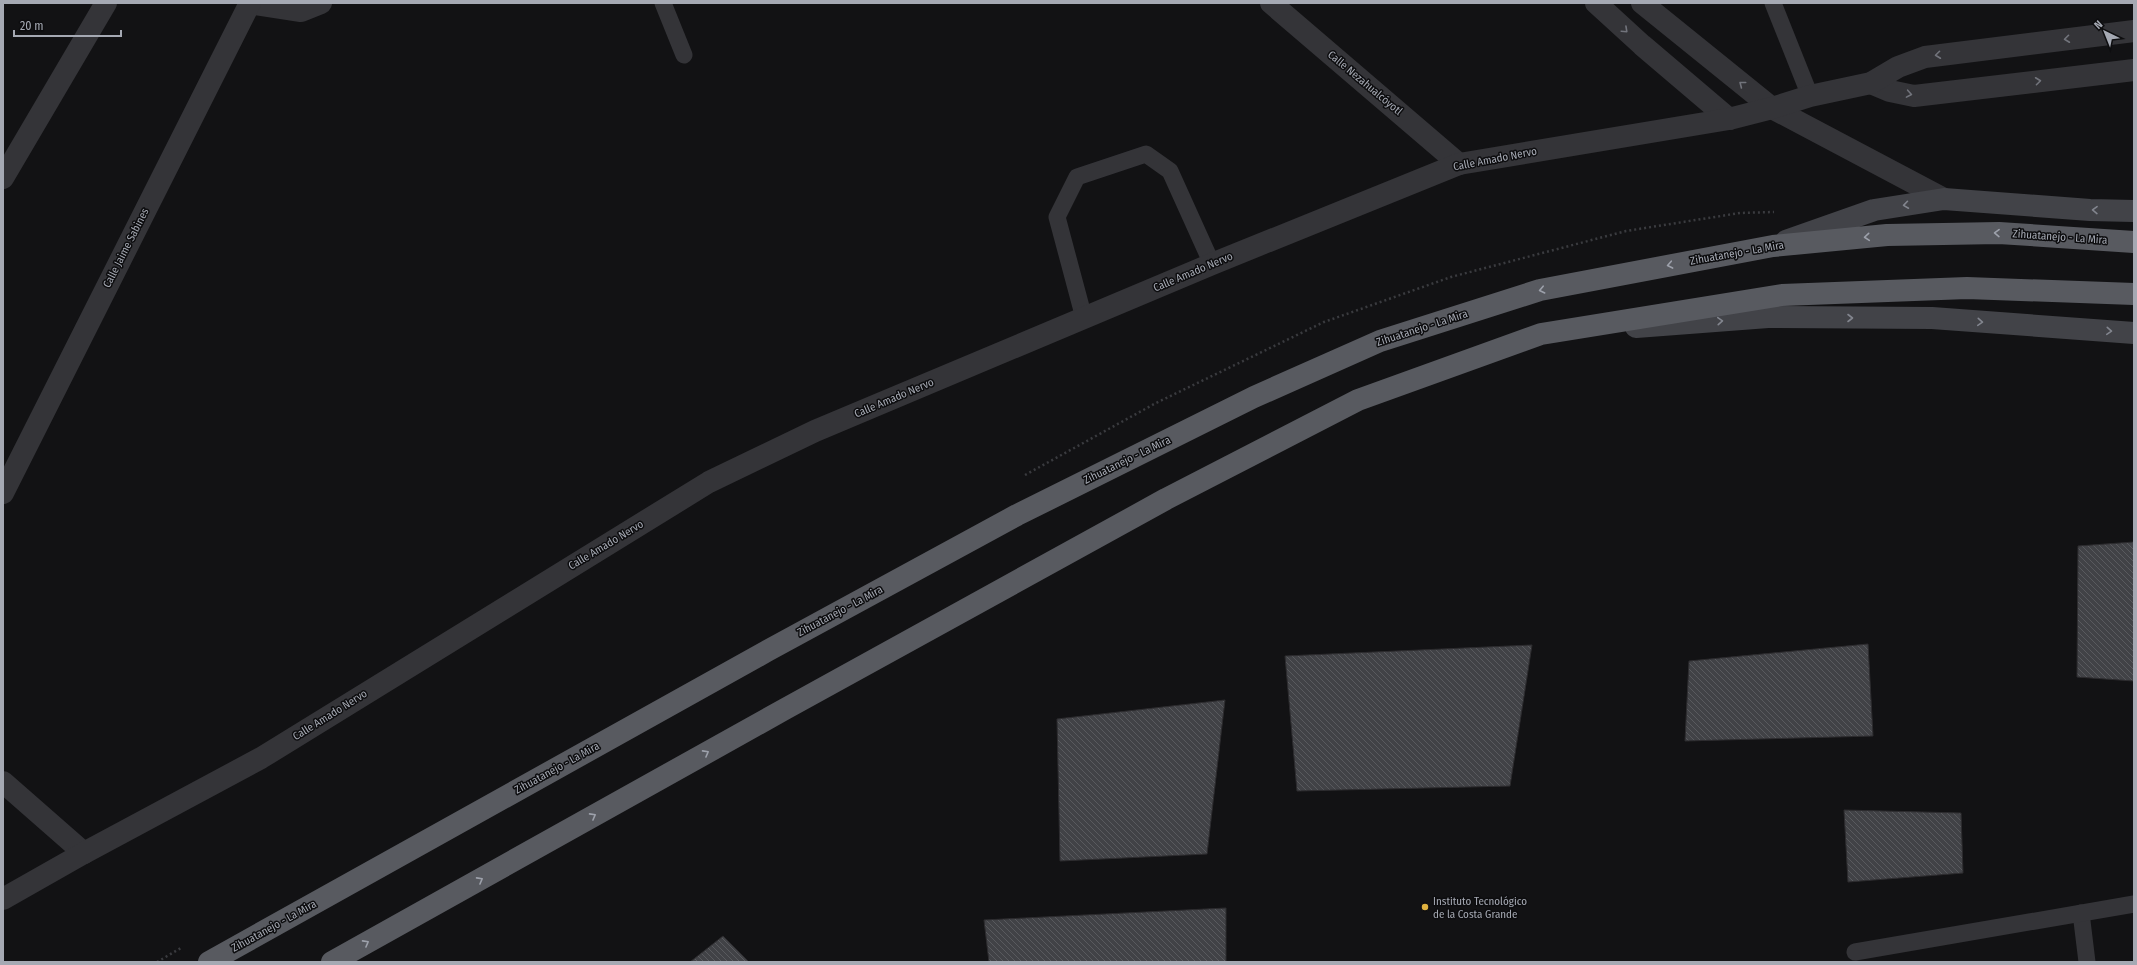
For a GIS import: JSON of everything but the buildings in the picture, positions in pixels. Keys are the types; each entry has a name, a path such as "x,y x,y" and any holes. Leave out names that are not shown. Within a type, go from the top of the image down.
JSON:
{"highway":[{"name":"Zihuatanejo - La Mira","path":"209,962 766,650 1017,515 1254,397 1380,341 1540,290 1773,246 1887,235 1999,233 2134,242"},
{"path":"332,962 785,709 1166,499 1358,400 1542,334 1782,296 1967,288 2134,294"}],"main road":[{"path":"1773,246 1874,210 1944,199 2090,210 2134,210"},
{"path":"1542,334 1768,317 1932,318 2134,333"}],"street":[{"path":"6,171 106,3"},
{"path":"249,3 301,11 321,3"},
{"name":"Calle Jaime Sabines","path":"3,493 249,3"},
{"name":"Calle Nezahualcóyotl","path":"1271,3 1459,164"},
{"path":"1596,3 1642,45 1729,119"},
{"path":"1642,3 1772,108 1944,199"},
{"name":"Calle Amado Nervo","path":"3,899 84,853 261,758 708,482 815,431 1212,264 1459,164 1729,119 1810,96 1871,83 1898,67 1925,57 2134,31"},
{"path":"1871,83 1890,91 1914,96 2134,70"},
{"path":"3,782 84,853"}],"lane":[{"path":"663,3 684,55"},
{"path":"1773,3 1810,96"},
{"path":"1084,318 1057,217 1077,177 1146,154 1170,171 1212,264"},
{"path":"1855,952 2134,904"},
{"path":"2081,913 2087,962"}],"place":[{"name":"Instituto Tecnológico de la Costa Grande","path":"1425,907"}]}
